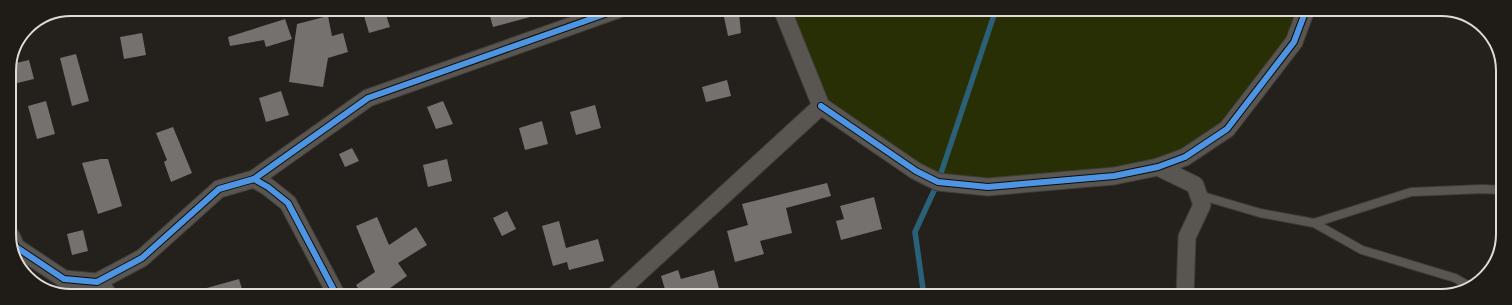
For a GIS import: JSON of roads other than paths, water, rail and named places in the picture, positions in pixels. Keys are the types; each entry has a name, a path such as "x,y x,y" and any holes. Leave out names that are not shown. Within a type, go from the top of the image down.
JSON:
{"street":[{"path":"18,249 64,279 97,282 142,258 219,189 254,179 368,98 600,16"},
{"path":"785,16 821,106 916,171 938,182 988,187 1114,176 1158,167 1185,157 1227,129 1294,42 1304,16"},
{"path":"622,289 821,106"},
{"path":"1158,167 1195,185 1202,204 1187,237 1185,289"},
{"path":"254,179 268,187 288,203 333,289"}],"lane":[{"path":"1314,223 1411,192 1496,190"},
{"path":"1199,195 1260,213 1314,223 1362,250 1455,278 1465,284"},
{"path":"103,278 110,289"}],"waterway":[{"path":"923,289 915,232 938,182 994,16"}]}
